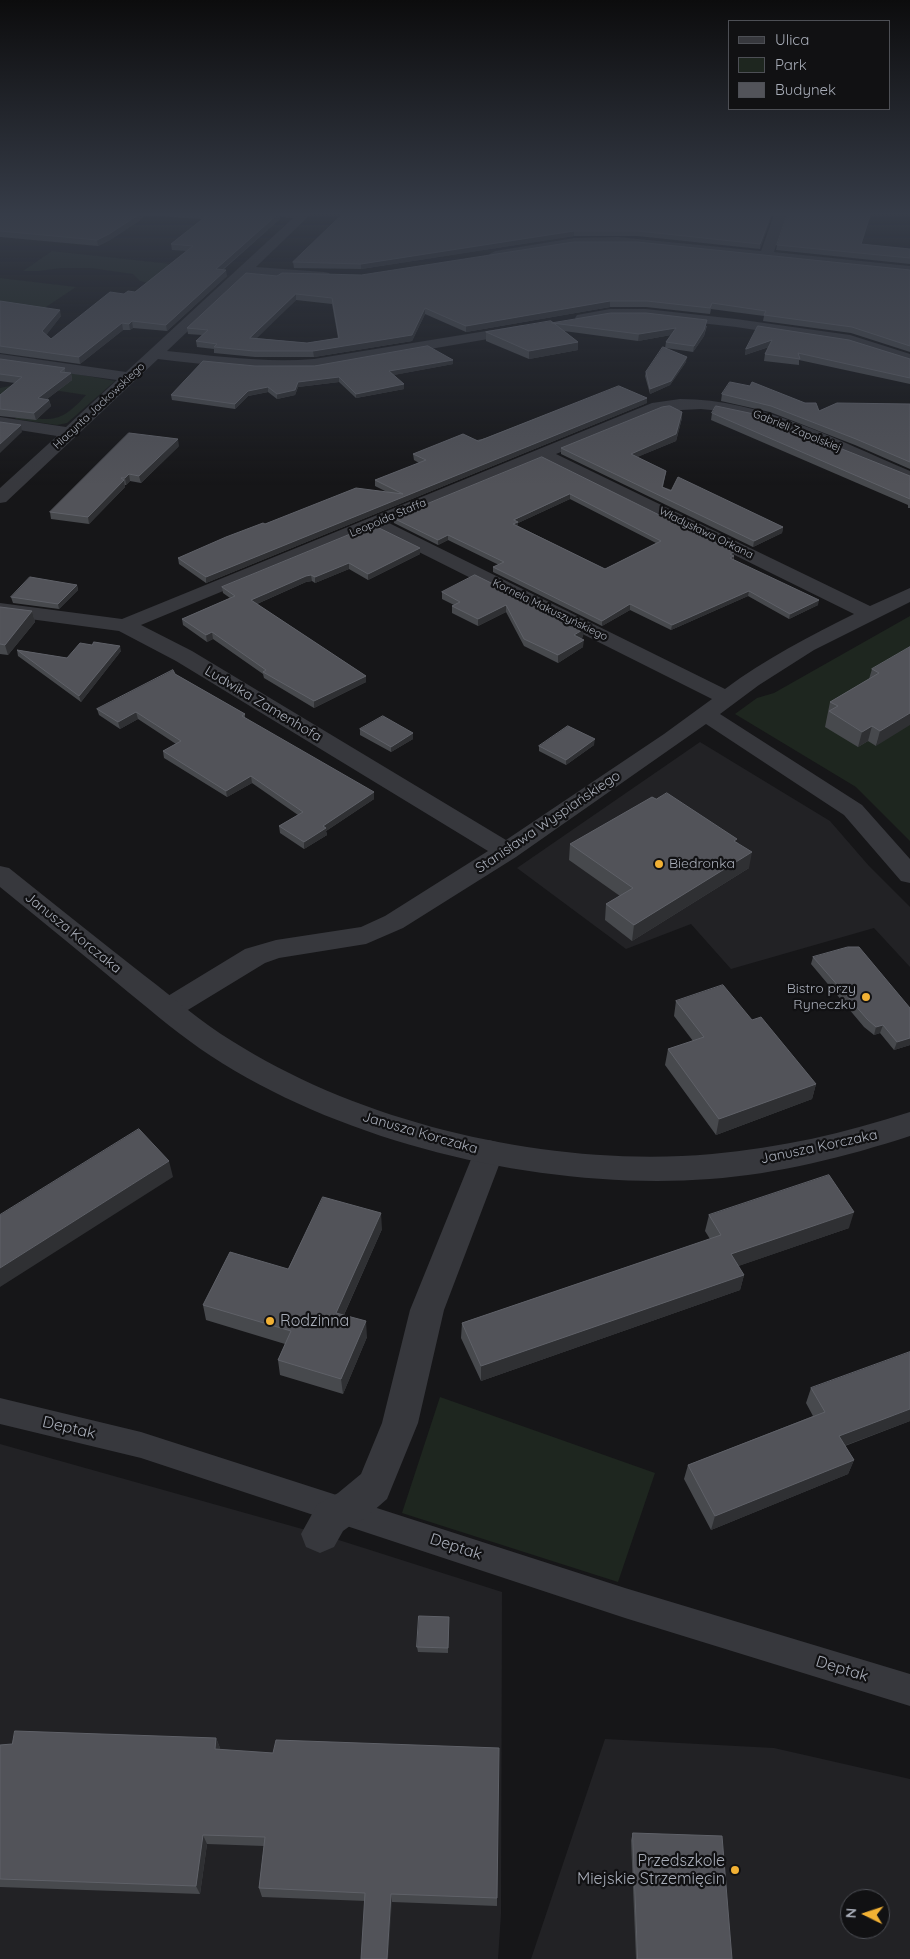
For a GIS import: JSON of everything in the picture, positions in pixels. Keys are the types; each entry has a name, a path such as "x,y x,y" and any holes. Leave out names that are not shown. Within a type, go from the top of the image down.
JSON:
{"street":[{"name":"Hiacynta Jackowskiego","path":"0,498 210,303"},
{"path":"566,321 610,313 664,314 829,336 869,345 910,359"},
{"path":"156,354 256,365 295,366 539,326"},
{"path":"0,359 130,377"},
{"name":"Gabrieli Zapolskiej","path":"651,408 685,403 737,408 765,416 910,477"},
{"name":"Leopolda Staffa","path":"124,625 375,524 651,408"},
{"path":"0,422 70,433"},
{"name":"Władysława Orkana","path":"541,453 870,614"},
{"name":"Kornela Makuszyńskiego","path":"375,524 726,697"},
{"name":"Stanisława Wyspiańskiego","path":"168,1009 235,966 255,956 276,949 334,941 373,932 394,922 507,851 672,739 726,697 807,646 910,594"},
{"name":"Ludwika Zamenhofa","path":"0,609 124,625 184,656 507,851"},
{"path":"705,714 854,810 910,875"},
{"name":"Janusza Korczaka","path":"0,874 168,1009 232,1056 302,1093 378,1123 489,1152 588,1166 686,1167 778,1158 855,1141 910,1124"},
{"path":"330,1522 352,1506 374,1486 400,1423 427,1310 489,1152"},
{"name":"Deptak","path":"0,1411 141,1445 330,1522 625,1603 910,1690"}],"shaded area":[{"path":"700,742 830,821 869,866 910,907 910,967 874,928 731,969 691,924 626,949 517,868"},
{"path":"0,1444 320,1534 502,1592 501,1914 498,1959 0,1959"},
{"name":"Przedszkole Miejskie Strzemięcin","path":"605,1739 774,1748 910,1779 910,1959 531,1959"}],"green space":[{"path":"0,303 51,303 40,311 0,306"},
{"path":"71,373 115,381 67,423 57,425 15,419 18,416 40,419 56,418 70,411 86,395 40,388 0,397 0,388"},
{"path":"910,616 910,841 856,787 735,714 757,698 774,693"},
{"path":"440,1397 655,1473 618,1582 402,1513"}],"building":[{"path":"0,303 16,303 60,310 42,331 51,339 96,303 190,303 166,325 132,321 129,324 122,323 79,357 0,346"},
{"path":"213,303 286,303 250,338 307,343 339,338 333,303 596,303 466,326 425,308 412,335 313,351 254,351 214,347 217,344 196,341 208,330 187,328"},
{"path":"669,303 712,303 710,308"},
{"path":"715,303 910,303 910,346 852,327 764,315 766,311"},
{"path":"611,313 646,313 707,320 704,330 694,346 666,342 676,328 639,334 552,323"},
{"path":"551,321 578,342 529,351 486,332"},
{"path":"758,326 849,340 910,359 910,378 798,353 800,359 765,354 772,340 746,349"},
{"path":"428,346 453,360 389,371 404,384 356,394 339,377 298,382 295,390 277,394 268,387 248,391 235,404 171,395 203,361 255,366 314,366"},
{"path":"663,347 687,357 671,381 650,389 646,372"},
{"path":"0,359 65,368 60,372 71,373 38,398 49,400 34,413 0,409 0,395 22,377 0,374"},
{"path":"730,382 750,386 752,382 805,403 816,403 819,411 837,403 910,404 910,462 771,406 722,394"},
{"path":"619,386 647,398 206,577 178,558 226,537 263,523 265,524 356,488 403,494 375,480 426,460 413,454 463,434 478,441"},
{"path":"670,406 682,412 676,434 631,454 666,471 662,487 671,491 678,477 783,527 754,541 561,448 662,407"},
{"path":"716,406 754,414 910,476 910,499 712,413"},
{"path":"0,422 21,425 0,444"},
{"path":"129,433 178,439 139,476 129,474 125,478 121,478 124,480 88,517 50,512"},
{"path":"542,457 734,552 730,554 734,556 730,558 819,600 790,614 749,591 672,625 630,604 602,621 493,567 504,562 448,535 438,540 393,518","holes":["570,494 661,541 605,569 513,524 518,522 514,520"]},
{"path":"373,525 420,548 368,574 349,563 315,577 311,575 306,576 251,600 366,676 314,701 263,672 266,670 212,632 206,635 182,619 235,596 222,587"},
{"path":"475,575 584,629 574,635 584,640 558,655 524,639 506,605 478,619 452,606 460,602 442,592"},
{"path":"30,577 77,585 58,604 11,597"},
{"path":"0,607 32,611 5,645 0,644"},
{"path":"94,642 120,646 79,696 17,650 67,658 80,643 92,645"},
{"path":"910,647 910,713 880,731 872,726 862,732 829,711 838,706 830,702 879,673 872,669"},
{"path":"173,670 175,674 245,714 242,716 374,792 323,826 326,828 304,842 279,826 303,812 251,776 226,791 163,751 181,741 136,712 118,722 97,709"},
{"path":"383,716 413,733 391,747 360,729"},
{"path":"568,726 595,739 566,760 539,746"},
{"name":"Biedronka","path":"667,793 737,839 734,841 752,852 634,925 606,904 633,888 570,844 652,797 656,799"},
{"path":"848,947 859,947 910,1008 910,1038 897,1042 883,1025 876,1027 813,957"},
{"path":"723,985 752,1020 761,1017 816,1084 719,1119 668,1049 704,1037 676,1001"},
{"path":"139,1129 169,1161 0,1268 0,1215"},
{"path":"829,1175 854,1212 731,1254 744,1275 481,1366 462,1323 721,1235 709,1215"},
{"path":"323,1197 381,1213 336,1313 366,1321 341,1379 278,1360 291,1331 203,1305 230,1252 288,1269"},
{"path":"910,1352 910,1409 839,1436 854,1460 715,1516 688,1465 825,1412 811,1388"},
{"path":"419,1616 449,1617 448,1648 417,1647"},
{"path":"15,1731 216,1738 215,1749 273,1753 276,1740 499,1748 497,1898 391,1894 387,1959 361,1959 365,1893 259,1888 265,1837 203,1835 196,1886 0,1879 0,1745 12,1744"},
{"path":"633,1833 722,1836 732,1959 638,1959"}],"place":[{"name":"Biedronka","path":"659,864"},
{"name":"Bistro przy Ryneczku","path":"866,997"},
{"name":"Rodzinna","path":"270,1321"},
{"name":"Przedszkole Miejskie Strzemięcin","path":"735,1870"}]}
